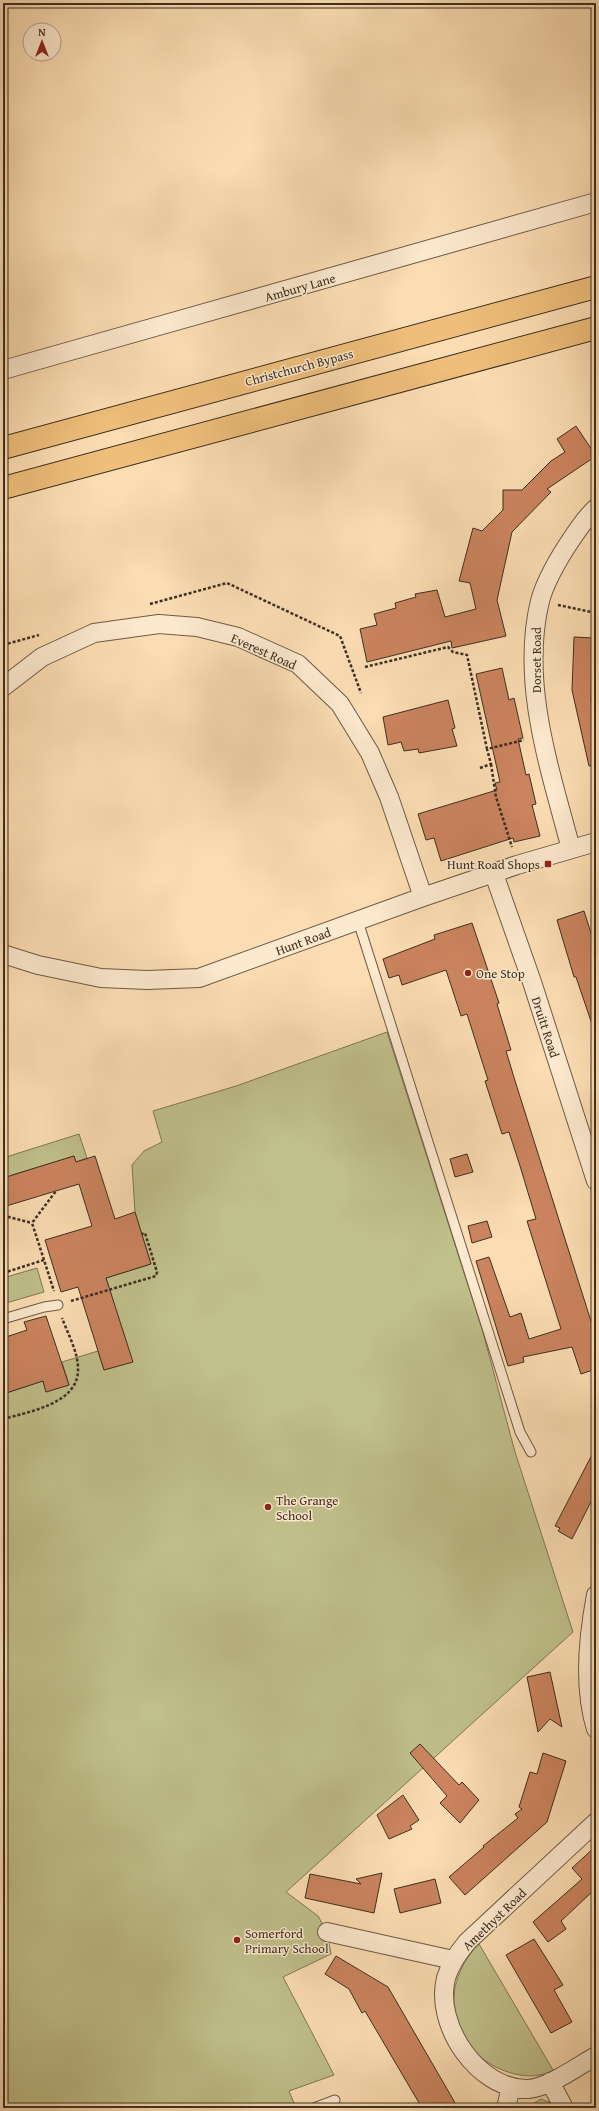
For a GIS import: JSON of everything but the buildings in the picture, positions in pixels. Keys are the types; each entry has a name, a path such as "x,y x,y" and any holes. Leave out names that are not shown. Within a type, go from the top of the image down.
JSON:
{"main road":[{"name":"Christchurch Bypass","path":"3,448 596,287"},
{"path":"3,488 596,328"}],"street":[{"name":"Ambury Lane","path":"3,370 596,202"},
{"name":"Dorset Road","path":"570,849 543,736 534,684 535,628 541,599 553,568 585,518 596,508"},
{"name":"Everest Road","path":"3,687 42,657 94,633 159,624 197,627 238,636 298,664 340,704 370,753 389,797 423,898"},
{"name":"Hunt Road","path":"3,954 38,965 101,978 147,980 199,978 517,865 596,842"},
{"name":"Druitt Road","path":"494,874 532,982 596,1181"},
{"path":"596,1595 591,1620 589,1677 596,1729"},
{"name":"Amethyst Road","path":"596,1822 473,1936 453,1960 446,1978 444,1994 448,2025 460,2048 473,2064 493,2078 511,2087 529,2089 550,2082 596,2056"},
{"path":"327,1932 453,1960"},
{"path":"550,2082 564,2108"},
{"path":"506,2108 511,2087"}],"lane":[{"path":"358,921 520,1432 531,1452"},
{"path":"3,1319 44,1307 58,1305"},
{"path":"314,2108 335,2100"}],"path":[{"path":"541,599 596,613"},
{"path":"365,667 448,648 453,652 467,655 491,764 496,797 517,865"},
{"path":"487,749 543,736"},
{"path":"480,768 491,764"},
{"path":"32,1223 56,1191"},
{"path":"3,1219 10,1217 32,1223"},
{"path":"3,1419 48,1405 72,1390 76,1383 78,1370 76,1358 32,1223"},
{"path":"58,1305 156,1276 158,1272 145,1233 142,1234"},
{"path":"3,1272 44,1260"},
{"path":"217,2108 222,2106 229,2108"}],"green space":[{"name":"The Grange School","path":"387,1032 482,1329 515,1452 573,1632 286,1892 318,1916 327,1932 331,1954 283,1977 334,2075 289,2091 296,2108 234,2108 221,2103 206,2108 3,2108 3,1394 43,1381 46,1392 69,1385 62,1362 98,1351 104,1370 132,1362 106,1278 151,1264 135,1212 132,1165 144,1151 162,1142 153,1111 236,1086"},
{"path":"79,1134 87,1158 76,1162 74,1156 12,1175 3,1187 3,1158"},
{"path":"37,1268 44,1292 6,1303 3,1291 3,1278"},
{"path":"479,1944 553,2070 534,2076 515,2074 494,2066 477,2054 464,2038 456,2021 454,2001 456,1982 465,1962"},
{"path":"541,2099 549,2102 556,2108 526,2108"}],"place":[{"name":"Hunt Road Shops","path":"548,864"},
{"name":"One Stop","path":"468,973"},
{"name":"The Grange School","path":"268,1507"},
{"name":"Somerford Primary School","path":"237,1940"}]}
